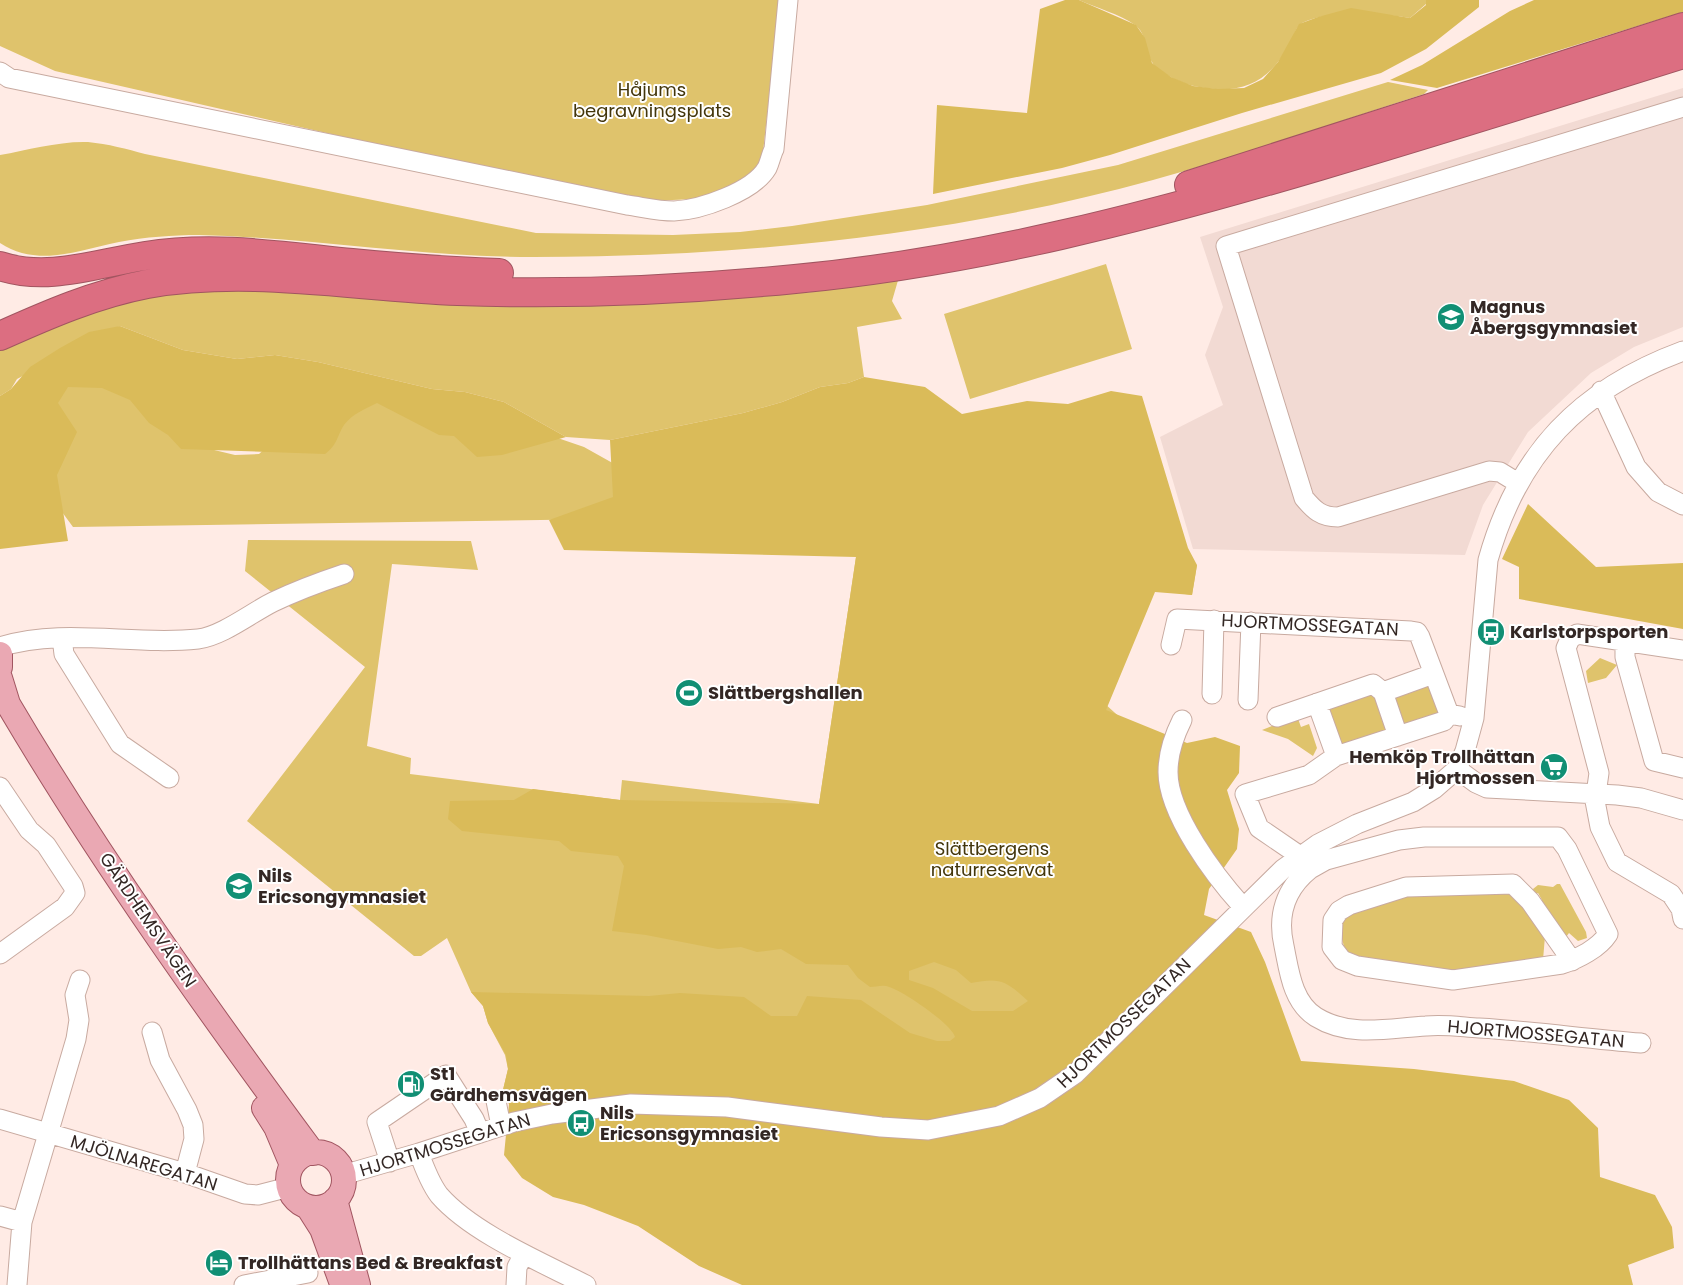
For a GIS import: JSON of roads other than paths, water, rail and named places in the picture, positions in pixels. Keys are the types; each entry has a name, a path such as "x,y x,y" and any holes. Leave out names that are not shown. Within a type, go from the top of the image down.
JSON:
{"highway":[{"path":"0,266 21,273 48,274 164,253 220,250 454,271 620,272 708,268 874,251 982,233 1124,203 1211,178 1683,27"},
{"path":"0,336 64,309 120,290 155,283 207,278 312,279 454,291 623,291 712,287 800,279 957,257 1054,238 1208,199 1683,54"}],"main road":[{"path":"0,654 0,667"},
{"name":"GÄRDHEMSVÄGEN","path":"0,678 8,704 102,852 204,1003 313,1153"},
{"name":"GÄRDHEMSVÄGEN","path":"0,714 94,858 276,1127 296,1200 308,1207 322,1229 342,1285"},
{"path":"290,1176 301,1157 313,1153 323,1154 332,1158 339,1166 343,1175 342,1188 335,1200 323,1207 308,1207"},
{"path":"335,1200 358,1285"}],"street":[{"path":"0,72 10,78 123,103 608,202 674,211 708,204 733,195 751,185 766,169 774,150 788,0"},
{"path":"1518,483 1500,472 1489,471 1338,517 1325,517 1314,509 1304,498 1226,246 1683,108"},
{"path":"1683,350 1649,363 1601,392 1576,410 1549,438 1518,483 1495,534 1488,560 1474,718 1465,751 1457,769 1476,783 1487,788 1596,793 1641,798 1683,810"},
{"path":"1601,392 1636,467 1658,492 1683,505"},
{"path":"0,647 26,641 62,638 200,638 232,625 272,602 344,574"},
{"name":"HJORTMOSSEGATAN","path":"1171,645 1176,619 1417,632 1449,714"},
{"path":"1212,694 1214,620"},
{"path":"1248,700 1252,622"},
{"path":"1682,908 1671,894 1617,862 1597,816 1596,793 1599,773 1587,720 1566,648 1570,639 1577,634 1683,650"},
{"path":"62,638 64,654 120,744 169,778"},
{"path":"1625,641 1626,657 1654,761 1683,768"},
{"path":"1383,692 1434,674"},
{"path":"1277,717 1373,684 1383,692 1398,736"},
{"path":"1317,703 1336,756"},
{"path":"1474,718 1449,714 1444,721 1336,756 1309,775 1245,794 1260,828 1305,863 1326,860 1399,840 1424,836 1558,837 1567,849 1608,934 1603,941 1572,961 1453,980 1357,966 1342,960 1332,947 1331,933 1333,920 1339,911 1349,905 1406,887 1513,884 1530,901 1572,961"},
{"path":"1182,720 1172,742 1168,772 1173,800 1193,841 1213,872 1242,906"},
{"name":"HJORTMOSSEGATAN","path":"343,1175 390,1162 501,1126 552,1114 631,1104 727,1107 881,1127 928,1130 999,1116 1040,1098 1075,1074 1242,906 1283,869 1305,863 1356,824 1414,802 1434,789 1457,769"},
{"path":"0,788 28,830 46,845 73,886 75,893 65,907 4,957"},
{"name":"HJORTMOSSEGATAN","path":"1305,863 1300,877 1290,890 1282,908 1281,932 1294,988 1301,1002 1313,1016 1347,1029 1381,1031 1428,1026 1481,1028 1641,1044"},
{"path":"16,1285 22,1222 76,1039 79,1020 75,995 80,980"},
{"path":"152,1032 160,1060 188,1110 193,1124 194,1139 185,1173"},
{"path":"390,1162 377,1122 446,1075 474,1119 480,1133"},
{"path":"496,1101 501,1126"},
{"name":"MJÖLNAREGATAN","path":"0,1119 185,1173 245,1194 258,1195 290,1176"},
{"path":"419,1153 434,1186 453,1208 470,1222 524,1254 586,1285"},
{"path":"0,1216 22,1222"},
{"path":"516,1285 518,1267 524,1254"},
{"path":"244,1285 308,1273"}],"place":[{"name":"Magnus Åbergsgymnasiet","path":"1451,317"},
{"name":"Karlstorpsporten","path":"1491,632"},
{"name":"Slättbergshallen","path":"689,693"},
{"name":"Hemköp Trollhättan Hjortmossen","path":"1554,767"},
{"name":"Nils Ericsongymnasiet","path":"239,886"},
{"name":"St1 Gärdhemsvägen","path":"411,1084"},
{"name":"Nils Ericsonsgymnasiet","path":"581,1123"},
{"name":"Trollhättans Bed & Breakfast","path":"219,1263"}],"park label":[{"name":"Håjums begravningsplats","path":"652,100"},
{"name":"Slättbergens naturreservat","path":"992,860"}]}
